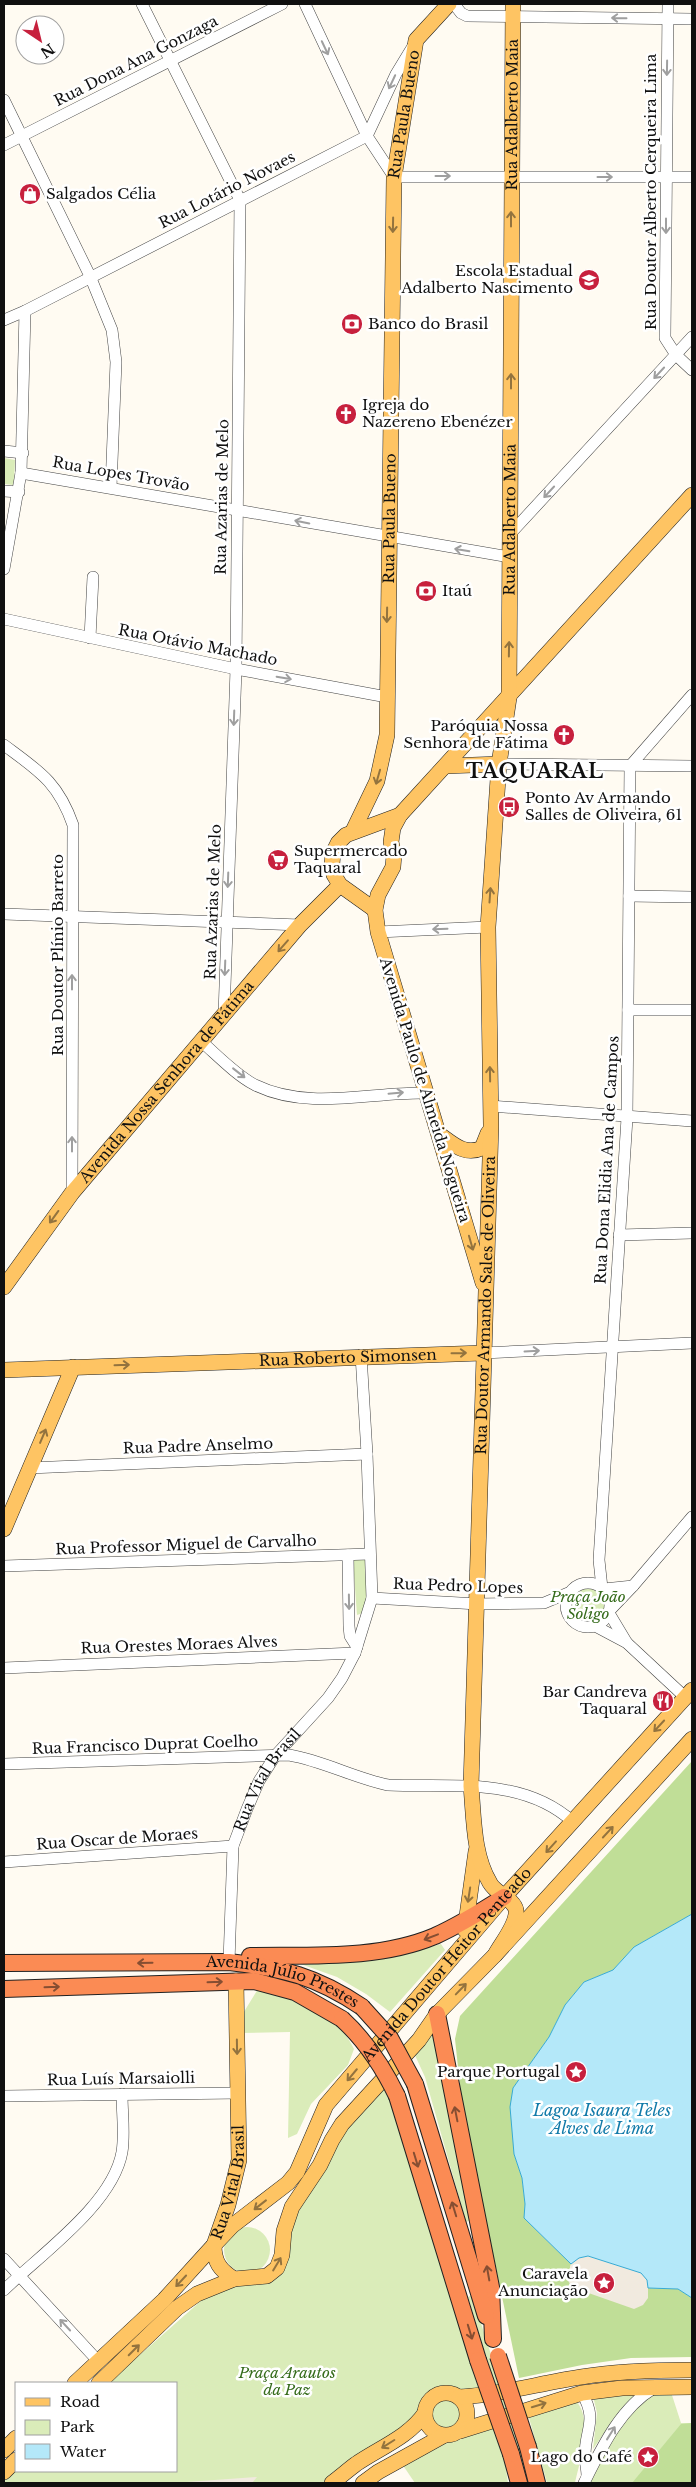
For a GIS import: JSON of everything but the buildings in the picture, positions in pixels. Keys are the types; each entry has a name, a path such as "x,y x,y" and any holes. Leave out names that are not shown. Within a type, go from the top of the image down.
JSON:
{"highway":[{"path":"229,1962 245,1956 344,1954 379,1951 434,1936 466,1920 504,1897"},
{"name":"Avenida Júlio Prestes","path":"4,1963 229,1962 294,1972 322,1982 362,2007 390,2038 415,2084 538,2483"},
{"name":"Avenida Júlio Prestes","path":"4,1988 254,1981 295,1992 342,2019 366,2044 384,2069 397,2096 478,2360 512,2456"},
{"path":"437,2014 491,2288 493,2339"},
{"path":"512,2456 513,2483"},
{"path":"512,2456 519,2483"}],"main road":[{"name":"Rua Paula Bueno","path":"340,885 333,870 333,853 341,839 353,831 369,802 381,764 386,735 394,176 416,40 449,4"},
{"name":"Rua Adalberto Maia","path":"498,764 509,698 511,533 510,176 513,10"},
{"path":"340,885 375,910 378,895 393,868 394,855 391,842 393,828 400,815 509,698 692,495"},
{"path":"446,766 498,764"},
{"name":"Rua Doutor Armando Sales de Oliveira","path":"477,1847 471,1786 491,1125 488,927 498,764"},
{"path":"353,831 378,825 400,815"},
{"name":"Avenida Nossa Senhora de Fátima","path":"4,1287 72,1193 300,925 340,885"},
{"name":"Avenida Paulo de Almeida Nogueira","path":"375,910 378,932 487,1298"},
{"path":"439,1134 466,1152 475,1152 482,1148 491,1125"},
{"name":"Rua Roberto Simonsen","path":"4,1370 361,1355 483,1353"},
{"path":"4,1529 73,1367"},
{"name":"Avenida Doutor Heitor Penteado","path":"214,2245 232,2226 288,2183 297,2172 326,2105 504,1897 689,1694"},
{"name":"Avenida Doutor Heitor Penteado","path":"234,2279 267,2276 277,2268 282,2255 284,2231 292,2207 320,2165 342,2124 419,2040 437,2014 495,1955 692,1739"},
{"path":"477,1847 491,1885 499,1895 514,1905 516,1912 514,1921 495,1955"},
{"path":"457,1951 465,1931 477,1847"},
{"name":"Rua Vital Brasil","path":"76,2382 164,2300 214,2245 228,2205 239,2160 236,1981"},
{"path":"214,2245 214,2259 224,2272 234,2279"},
{"path":"100,2382 177,2308 208,2288 234,2279"},
{"path":"332,2483 356,2464 404,2434 418,2422 425,2413 430,2401 440,2394 447,2393 459,2397 486,2396 582,2376 660,2370 692,2370"},
{"path":"425,2413 428,2425 432,2430 443,2436 450,2436 460,2431 582,2392 692,2387"},
{"path":"459,2397 467,2409 468,2416 466,2423 460,2431"},
{"path":"363,2483 378,2472 443,2436"},
{"path":"4,2450 15,2439"},
{"path":"4,2472 15,2461"}],"street":[{"name":"Rua Azarias de Melo","path":"142,4 240,200 236,669 224,1014"},
{"name":"Rua Dona Ana Gonzaga","path":"4,144 282,4"},
{"path":"305,4 367,136 394,176 692,177"},
{"path":"454,4 461,13 468,16 513,10 692,19"},
{"name":"Rua Doutor Alberto Cerqueira Lima","path":"668,4 665,338 676,355 692,370"},
{"path":"367,136 396,74 416,40"},
{"path":"4,100 90,276 112,330 116,362 111,487"},
{"name":"Rua Lotário Novaes","path":"4,320 367,136"},
{"path":"4,569 21,473 25,311"},
{"path":"511,533 692,337"},
{"path":"4,451 22,453"},
{"name":"Rua Lopes Trovão","path":"21,473 111,487 388,538 510,558"},
{"path":"4,491 19,492"},
{"path":"90,638 93,577"},
{"name":"Rua Otávio Machado","path":"4,619 236,669 387,697"},
{"path":"630,766 692,695"},
{"name":"Rua Doutor Plínio Barreto","path":"4,745 44,776 59,792 67,807 73,825 72,1193"},
{"path":"498,764 692,766"},
{"name":"Rua Dona Elidia Ana de Campos","path":"603,1589 599,1560 627,1118 630,766"},
{"path":"629,896 692,897"},
{"path":"4,914 300,925"},
{"path":"378,932 488,927"},
{"path":"628,1010 692,1010"},
{"path":"202,1042 253,1084 272,1092 313,1099 425,1093"},
{"path":"490,1106 627,1118 692,1121"},
{"path":"619,1235 692,1233"},
{"name":"Rua Roberto Simonsen","path":"483,1353 692,1343"},
{"name":"Rua Vital Brasil","path":"229,1962 233,1846 259,1781 275,1756 328,1698 356,1650 372,1598 367,1454 361,1355"},
{"name":"Rua Padre Anselmo","path":"29,1468 367,1454"},
{"path":"634,1586 603,1589 585,1583 576,1586 568,1593 566,1610 569,1617 580,1626 595,1626 601,1623 610,1611 634,1586 692,1518"},
{"name":"Rua Professor Miguel de Carvalho","path":"4,1566 369,1554"},
{"path":"348,1555 350,1631 356,1650"},
{"name":"Rua Dona Elidia Ana de Campos","path":"585,1583 599,1560"},
{"path":"603,1589 609,1599 610,1611 627,1643"},
{"name":"Rua Pedro Lopes","path":"372,1598 478,1604 544,1602 568,1593"},
{"name":"Rua Pedro Lopes","path":"544,1602 569,1617"},
{"path":"595,1626 627,1643 689,1694"},
{"name":"Rua Orestes Moraes Alves","path":"4,1668 356,1650"},
{"name":"Rua Francisco Duprat Coelho","path":"4,1764 275,1756 306,1758 373,1782 388,1785 504,1788 528,1794 547,1802 573,1822"},
{"name":"Rua Oscar de Moraes","path":"4,1862 233,1846"},
{"name":"Rua Luís Marsaiolli","path":"4,2096 238,2093"},
{"path":"4,2290 87,2214 116,2172 122,2151 122,2094"},
{"path":"4,2259 98,2362"},
{"path":"586,2480 624,2414 641,2396 654,2388"},
{"path":"582,2392 589,2407 591,2420 585,2455 586,2480"}],"green space":[{"path":"4,458 15,460 14,485 4,484"},
{"path":"367,1557 368,1598 363,1613 357,1615 353,1561 355,1558"},
{"name":"Praça João Soligo","path":"588,1588 595,1589 601,1593 605,1599 605,1613 601,1619 595,1623 588,1624 581,1623 575,1619 571,1613 570,1606 571,1599 575,1593 581,1589"},
{"path":"692,1761 692,1914 634,1947 613,1970 584,1982 565,2005 549,2037 513,2088 514,2154 522,2178 525,2204 524,2218 571,2264 567,2280 648,2298 648,2288 678,2289 692,2298 692,2357 631,2358 582,2365 519,2378 462,2105 455,2039 460,2016"},
{"path":"441,1944 445,1950 390,2012 366,1994 337,1977 295,1962 345,1962 390,1958"},
{"path":"258,1989 301,2002 326,2016 347,2036 354,2049 348,2065 311,2104 297,2134 288,2138 290,2032 240,2033 242,2015"},
{"path":"433,2031 471,2220 466,2222 425,2077 413,2051"},
{"name":"Praça Arautos da Paz","path":"383,2088 392,2106 480,2393 462,2391 452,2386 432,2391 410,2422 323,2483 4,2483 4,2479 15,2469 15,2472 178,2472 178,2382 109,2382 211,2292 229,2286 265,2282 295,2214 346,2129"},
{"path":"242,2227 252,2227 266,2237 270,2250 266,2263 260,2269 252,2273 242,2273 228,2263 224,2255 224,2245 234,2231"},
{"path":"472,2295 532,2483 524,2483 468,2297"},
{"name":"Lago do Café","path":"671,2392 681,2423 692,2423 692,2483 590,2483 617,2432 636,2406 645,2398 655,2393"},
{"path":"447,2395 460,2401 466,2414 460,2427 447,2433 434,2427 428,2414 434,2401"},
{"path":"636,2395 618,2413 593,2449 597,2413 593,2396"},
{"path":"577,2402 582,2410 585,2430 575,2483 547,2483 528,2414"},
{"path":"692,2423 692,2483 632,2483 681,2424"},
{"path":"494,2426 504,2454 508,2483 415,2483 402,2464 455,2436"}],"shaded area":[{"path":"587,2256 641,2273 647,2280 648,2288 648,2298 643,2305 634,2309 580,2290 570,2284 567,2279 571,2264 579,2258"},
{"path":"257,2477 252,2483 173,2483"}],"water":[{"name":"Lagoa Isaura Teles Alves de Lima","path":"692,1914 692,2298 678,2289 648,2288 647,2280 641,2273 588,2256 579,2258 571,2264 524,2218 525,2204 522,2178 514,2154 510,2107 513,2088 549,2037 565,2005 584,1982 613,1970 634,1947"}],"place":[{"name":"Salgados Célia","path":"30,194"},
{"name":"Escola Estadual Adalberto Nascimento","path":"589,280"},
{"name":"Banco do Brasil","path":"352,324"},
{"name":"Igreja do Nazereno Ebenézer","path":"346,414"},
{"name":"Itaú","path":"426,591"},
{"name":"Paróquia Nossa Senhora de Fátima","path":"564,735"},
{"name":"Ponto Av Armando Salles de Oliveira, 61","path":"509,807"},
{"name":"Supermercado Taquaral","path":"278,860"},
{"name":"Bar Candreva Taquaral","path":"663,1701"},
{"name":"Parque Portugal","path":"576,2072"},
{"name":"Caravela Anunciação","path":"604,2283"},
{"name":"Lago do Café","path":"648,2457"}],"district":[{"name":"TAQUARAL","path":"535,771"}]}
